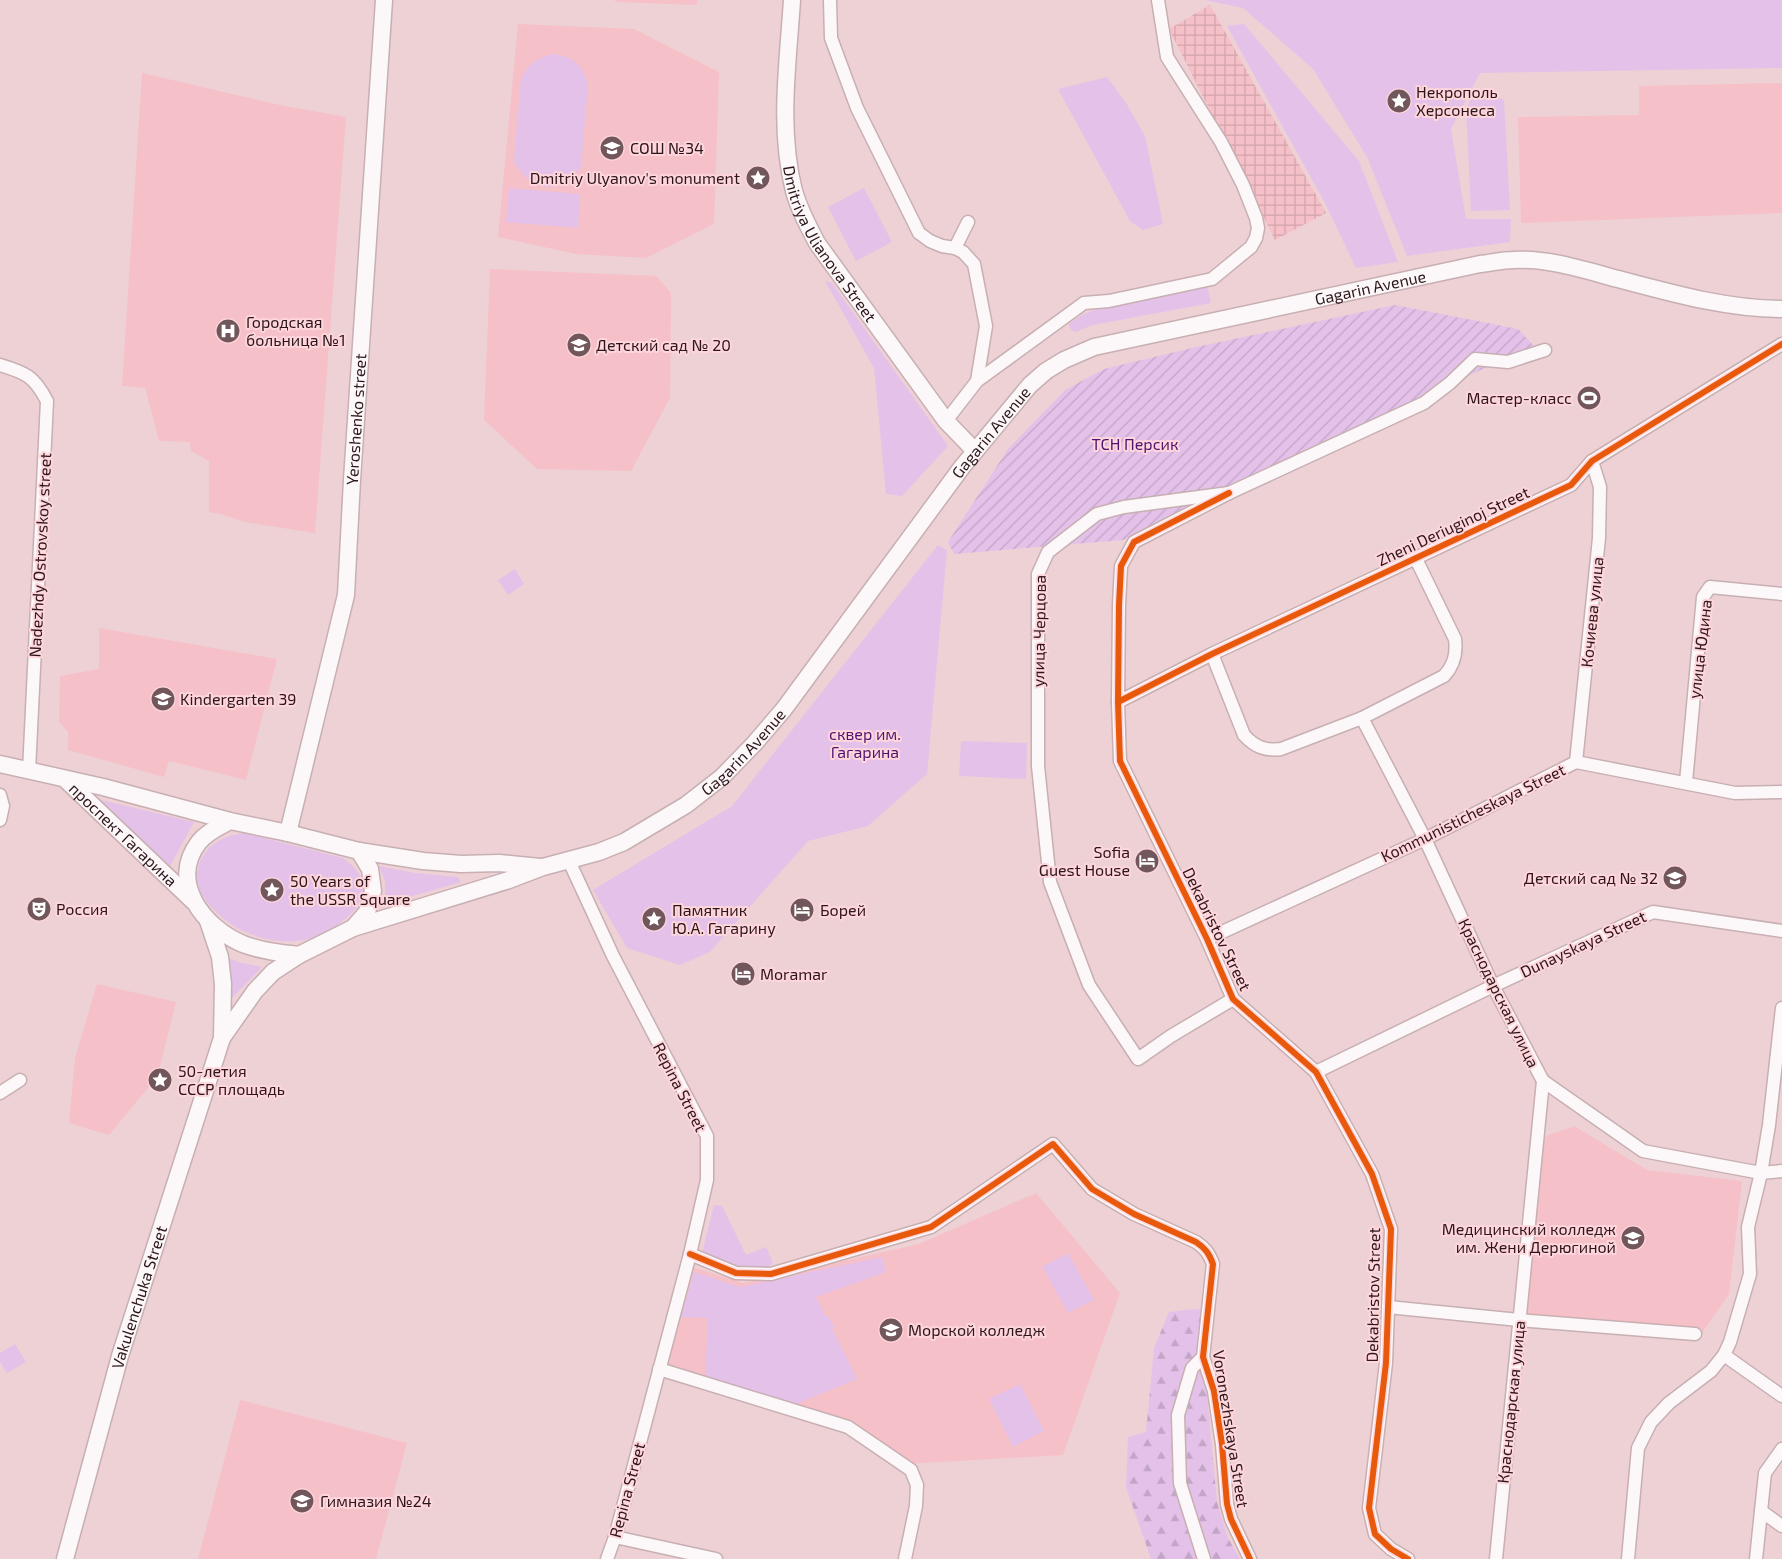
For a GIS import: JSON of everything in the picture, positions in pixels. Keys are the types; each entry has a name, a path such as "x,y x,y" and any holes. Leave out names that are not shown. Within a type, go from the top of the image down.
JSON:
{"main road":[{"name":"Yeroshenko street","path":"288,833 346,596 384,0"},
{"name":"Dmitriya Ulianova Street","path":"792,0 784,102 786,138 794,190 804,219 816,243 946,421 975,451"},
{"name":"Gagarin Avenue","path":"353,928 508,880 543,867 599,852 624,842 686,805 722,777 784,709 975,451 1030,385 1046,371 1064,360 1094,347 1480,264 1514,260 1558,263 1640,285 1727,305 1759,309 1782,309"},
{"path":"0,764 66,780"},
{"name":"проспект Гагарина","path":"66,780 103,787 230,821"},
{"name":"проспект Гагарина","path":"66,780 194,903"},
{"path":"359,851 370,869 373,891 367,912 353,928 299,954 270,952 242,943 224,933 208,921 194,903 188,888 187,876 193,851 211,831 230,821 359,851 423,861 461,864 499,862 543,867"},
{"name":"Vakulenchuka Street","path":"65,1559 120,1356 222,1038 223,984 220,957 208,921"},
{"name":"Vakulenchuka Street","path":"222,1038 255,990 273,972 299,954"}],"street":[{"path":"830,0 831,38 857,108 915,224 920,233 930,241 942,246 955,248 969,257 974,264 986,326 977,381"},
{"path":"946,421 977,381 1084,303 1109,301 1212,279 1253,243 1258,228 1243,185 1220,142 1167,57 1158,0"},
{"path":"955,248 968,222"},
{"name":"Zheni Deriuginoj Street","path":"1118,702 1212,654 1571,485 1592,462 1782,344"},
{"name":"улица Черцова","path":"1138,1058 1089,985 1050,882 1038,766 1038,574 1048,552 1097,514 1124,507 1229,493 1424,403 1450,383 1475,359 1508,362 1545,350"},
{"name":"Nadezhdy Ostrovskoy street","path":"0,365 25,373 40,387 48,401 30,771"},
{"name":"Кочиева улица","path":"1576,762 1599,538 1600,487 1592,462"},
{"name":"Dekabristov Street","path":"1229,493 1134,542 1121,566 1118,702 1120,761 1207,939 1233,999 1316,1072 1372,1174 1391,1229 1386,1363 1369,1508 1375,1534 1391,1549 1408,1559"},
{"path":"1212,654 1244,735 1251,743 1260,748 1281,749 1362,718 1444,676 1451,669 1455,659 1454,639 1416,559"},
{"name":"улица Юдина","path":"1686,782 1703,597 1710,587 1782,594"},
{"name":"Краснодарская улица","path":"1362,718 1425,838 1493,986 1542,1081 1496,1559"},
{"name":"Kommunisticheskaya Street","path":"1207,939 1425,838 1576,762 1735,793 1782,792"},
{"path":"0,795 3,806 0,820"},
{"name":"Repina Street","path":"569,861 612,956 706,1136 707,1180 690,1254 615,1537 607,1559"},
{"name":"Dunayskaya Street","path":"1316,1072 1493,986 1652,912 1782,931"},
{"name":"Dekabristov Street","path":"1138,1058 1233,999"},
{"path":"1628,1559 1638,1448 1651,1422 1669,1404 1711,1372 1724,1355 1730,1342 1750,1274 1748,1227 1761,1173 1769,1125 1782,1008"},
{"path":"0,1093 20,1080"},
{"path":"1542,1081 1643,1151 1761,1173 1782,1171"},
{"name":"Voronezhskaya Street","path":"690,1254 736,1273 771,1274 931,1227 1053,1144 1092,1190 1134,1214 1196,1242 1209,1254 1213,1264 1203,1357 1214,1391 1222,1444 1227,1504 1231,1519 1250,1559"},
{"path":"1388,1307 1695,1334"},
{"path":"1724,1355 1782,1396"},
{"path":"1203,1357 1192,1368 1178,1415 1180,1483 1204,1559"},
{"path":"659,1369 848,1427 911,1470 916,1485 916,1506 905,1559"},
{"path":"1756,1559 1765,1473 1782,1450"},
{"path":"1761,1511 1782,1526"},
{"path":"615,1537 716,1559"}],"shaded area":[{"path":"614,0 697,0 697,5 617,2"},
{"path":"1210,5 1326,213 1275,240 1169,29"},
{"name":"СОШ №34","path":"518,24 634,29 719,72 714,224 646,258 576,254 498,237"},
{"name":"Городская больница №1","path":"142,73 280,105 346,117 315,533 245,522 209,512 209,461 191,451 190,442 159,441 145,388 122,386"},
{"path":"1782,83 1782,213 1521,223 1518,117 1639,115 1639,86"},
{"name":"Детский сад № 20","path":"490,269 656,276 671,293 670,398 631,471 537,469 484,420"},
{"name":"Kindergarten 39","path":"99,628 277,659 246,780 169,761 164,777 68,750 68,732 59,722 60,676 99,669"},
{"path":"97,984 176,1002 157,1077 109,1135 69,1123 75,1058"},
{"name":"Медицинский колледж им. Жени Дерюгиной","path":"1574,1126 1647,1170 1742,1181 1729,1294 1702,1333 1523,1316 1541,1138"},
{"name":"Морской колледж","path":"1036,1193 1120,1293 1063,1455 905,1464 864,1430 664,1367 693,1267 743,1283 919,1244"},
{"name":"Гимназия №24","path":"240,1400 407,1443 376,1559 198,1559"}],"green space":[{"name":"Некрополь Херсонеса","path":"1205,0 1782,0 1782,68 1480,73 1451,129 1466,219 1511,219 1510,242 1407,256 1367,157 1313,69 1243,8"},
{"path":"1244,24 1359,161 1398,262 1356,268 1325,203 1227,26"},
{"path":"552,54 566,57 576,63 584,73 588,86 581,167 564,183 546,187 528,180 514,161 521,80 526,70 533,63"},
{"path":"1107,77 1126,103 1145,136 1163,224 1143,230 1130,221 1058,89"},
{"path":"1485,92 1504,100 1510,210 1471,211 1466,109 1471,99"},
{"path":"509,188 580,194 578,228 506,222"},
{"path":"864,188 892,242 856,261 828,207"},
{"path":"825,281 832,283 948,446 902,496 886,494 874,368"},
{"path":"1207,285 1211,303 1093,325 1075,332 1071,330 1069,324 1093,310"},
{"name":"ТСН Персик","path":"1395,305 1518,329 1534,346 1304,450 1123,540 954,554 948,542 1008,449 1065,390 1104,369 1192,348"},
{"name":"сквер им. Гагарина","path":"938,545 947,550 927,774 868,826 808,841 710,952 680,965 627,948 593,890 732,806"},
{"path":"515,569 524,584 508,595 498,580"},
{"path":"961,741 1027,743 1026,779 959,776"},
{"path":"101,800 194,822 170,866"},
{"path":"244,833 343,858 360,875 363,883 361,900 349,916 317,937 299,941 286,941 258,937 245,932 212,908 200,889 197,878 201,859 210,847 228,836"},
{"path":"379,866 415,873 458,877 461,882 385,904 385,881"},
{"path":"226,957 241,963 262,967 227,1003"},
{"path":"714,1205 722,1206 746,1255 766,1247 773,1263 767,1268 735,1267 702,1253"},
{"path":"1068,1253 1094,1300 1068,1313 1042,1267"},
{"path":"882,1257 886,1272 816,1297 825,1316 827,1315 835,1328 832,1328 857,1379 796,1404 705,1377 708,1318 681,1317 694,1272 740,1287"},
{"path":"1195,1309 1204,1310 1208,1405 1217,1502 1228,1538 1240,1559 1151,1559 1126,1487 1128,1437 1146,1432 1154,1348 1169,1312"},
{"path":"15,1344 26,1362 7,1373 0,1362 0,1353"},
{"path":"1020,1384 1044,1431 1013,1447 989,1399"}],"cycle path":[{"path":"1118,702 1212,654 1571,485 1592,461 1782,344"},
{"path":"1229,493 1134,542 1121,566 1118,702 1120,761 1207,939 1233,999 1316,1072 1372,1174 1391,1229 1386,1363 1369,1508 1375,1534 1391,1549 1408,1559"},
{"path":"690,1254 736,1273 771,1274 931,1227 1053,1144 1092,1189 1134,1214 1196,1242 1210,1257 1213,1264 1203,1357 1214,1391 1222,1444 1227,1504 1231,1519 1250,1559"}],"place":[{"name":"Некрополь Херсонеса","path":"1399,101"},
{"name":"СОШ №34","path":"612,148"},
{"name":"Dmitriy Ulyanov's monument","path":"758,178"},
{"name":"Городская больница №1","path":"228,331"},
{"name":"Детский сад № 20","path":"579,345"},
{"name":"Мастер-класс","path":"1589,398"},
{"name":"Kindergarten 39","path":"163,699"},
{"name":"Sofia Guest House","path":"1147,861"},
{"name":"Детский сад № 32","path":"1675,878"},
{"name":"50 Years of the USSR Square","path":"272,890"},
{"name":"Россия","path":"39,909"},
{"name":"Борей","path":"802,910"},
{"name":"Памятник Ю.А. Гагарину","path":"654,919"},
{"name":"Moramar","path":"743,974"},
{"name":"50-летия СССР площадь","path":"160,1080"},
{"name":"Медицинский колледж им. Жени Дерюгиной","path":"1633,1238"},
{"name":"Морской колледж","path":"891,1330"},
{"name":"Гимназия №24","path":"302,1501"}]}
